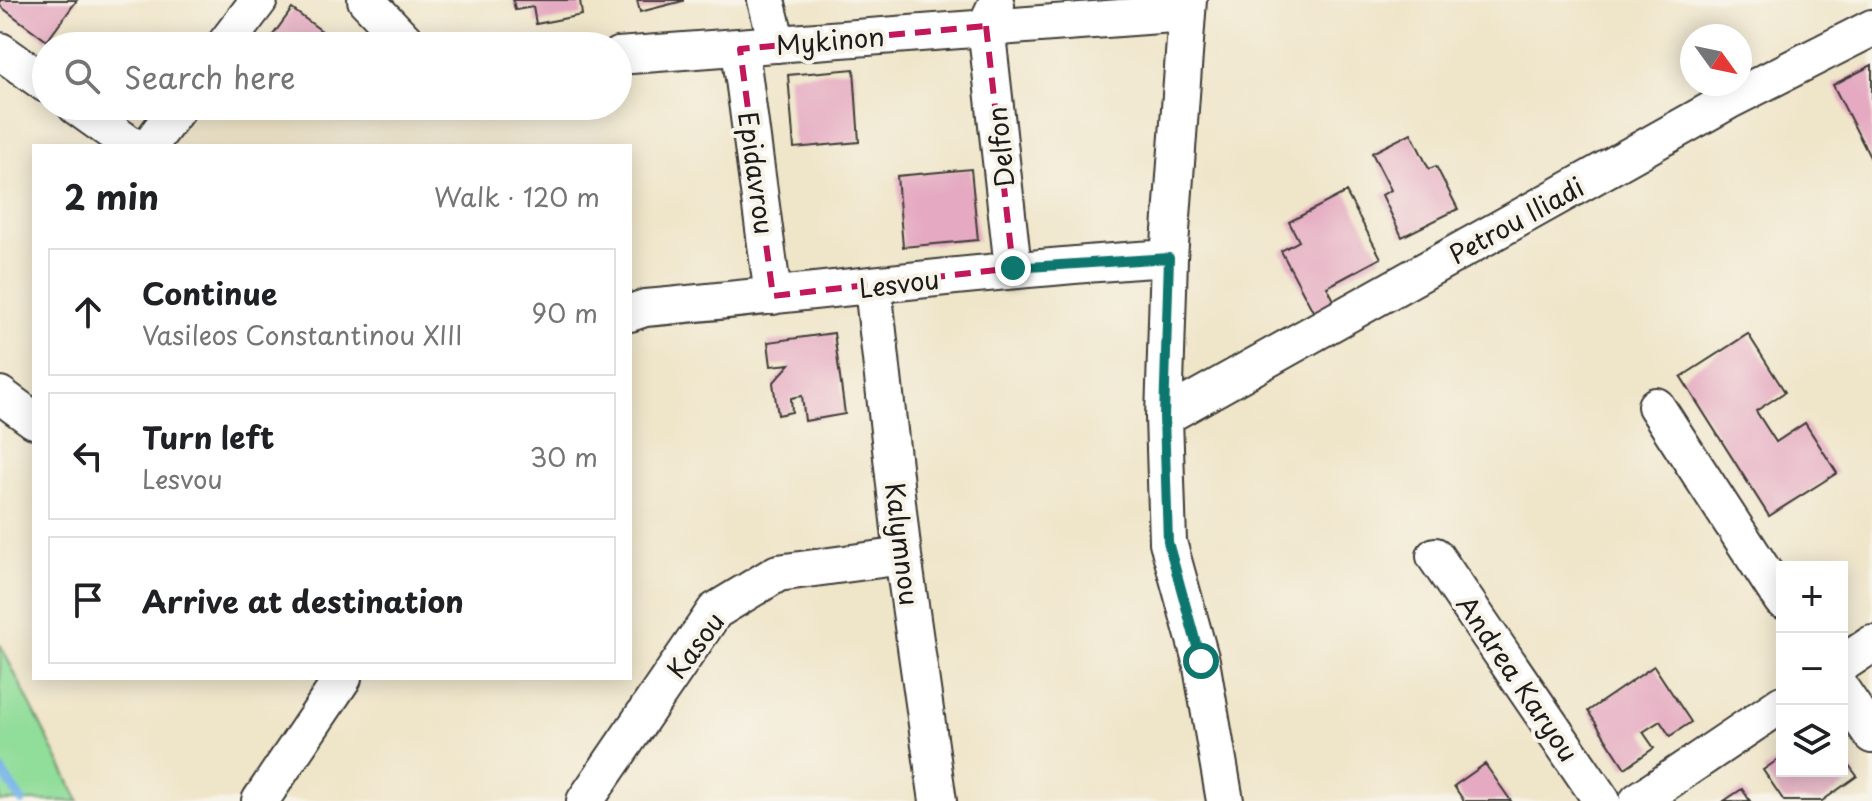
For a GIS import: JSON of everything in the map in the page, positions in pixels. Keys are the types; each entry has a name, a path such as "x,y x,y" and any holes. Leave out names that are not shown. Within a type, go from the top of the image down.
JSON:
{"street":[{"path":"235,32 259,0"},
{"path":"366,0 397,32"},
{"path":"766,0 777,44"},
{"path":"1187,6 1169,258 1164,417 1168,542 1201,661 1225,801"},
{"name":"Mykinon","path":"632,55 740,49 979,13 1187,6"},
{"name":"Delfon","path":"979,13 1013,268"},
{"name":"Petrou Iliadi","path":"1164,417 1728,101 1872,28"},
{"name":"Epidavrou","path":"740,49 773,296"},
{"path":"0,51 32,74"},
{"path":"96,120 129,144"},
{"path":"150,144 168,120"},
{"name":"Lesvou","path":"632,312 645,308 873,287 1013,268 1169,258"},
{"name":"Kalymnou","path":"873,287 903,556 938,801"},
{"path":"0,395 32,419"},
{"path":"1656,406 1776,591"},
{"name":"Kasou","path":"585,801 715,611 778,573 903,556"},
{"name":"Andrea Karyou","path":"1435,556 1602,801"},
{"path":"1848,660 1872,644"},
{"path":"260,801 342,680"},
{"path":"1848,700 1872,735"},
{"path":"1638,801 1781,705"}],"highlighted area":[{"path":"986,26 1013,268 773,296 740,49"}],"green space":[{"path":"0,644 79,801 0,801"}],"building":[{"path":"0,0 77,0 54,32 35,32 0,6"},
{"path":"513,0 580,0 582,15 536,24 533,7 515,10"},
{"path":"637,0 683,0 683,1 640,12"},
{"path":"292,9 323,32 275,32"},
{"path":"1872,65 1872,161 1833,85"},
{"path":"854,69 859,142 794,148 788,75"},
{"path":"1411,133 1429,169 1436,166 1458,209 1402,237 1382,195 1391,190 1372,153"},
{"path":"971,169 978,240 903,247 897,176"},
{"path":"1346,192 1381,258 1327,287 1335,302 1314,313 1281,251 1299,241 1289,222"},
{"path":"834,333 845,414 805,421 802,396 791,398 792,412 778,415 773,383 790,364 771,366 768,342"},
{"path":"1748,334 1785,392 1756,411 1776,442 1805,423 1837,473 1769,516 1681,377"},
{"path":"1654,666 1691,722 1670,736 1660,721 1643,732 1654,748 1625,768 1588,711"},
{"path":"1776,761 1776,777 1848,777 1848,764 1857,776 1822,801 1784,801 1763,770"},
{"path":"1485,764 1511,801 1464,801 1454,786"},
{"path":"1742,789 1750,801 1724,801"}],"waterway":[{"path":"0,769 22,801"}],"route":[{"path":"1013,268 1169,258 1164,417 1168,542 1201,661"}]}
